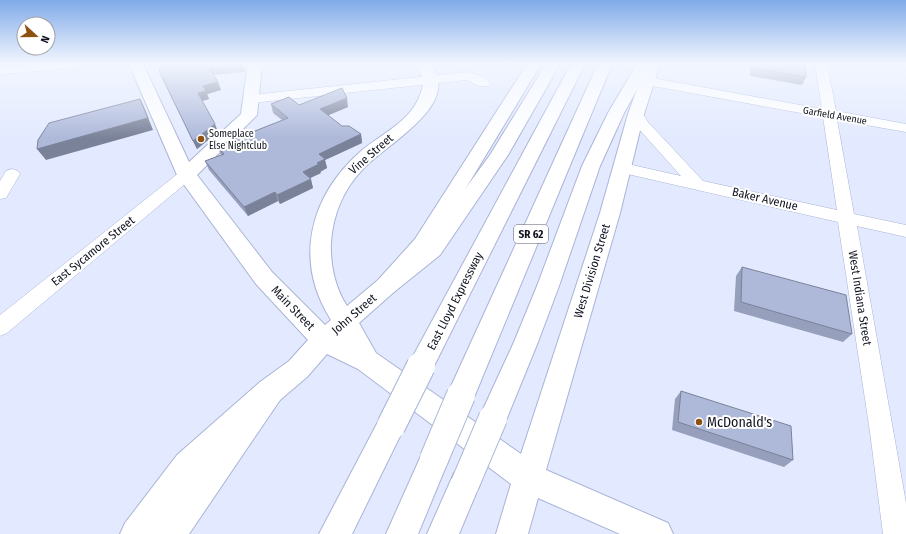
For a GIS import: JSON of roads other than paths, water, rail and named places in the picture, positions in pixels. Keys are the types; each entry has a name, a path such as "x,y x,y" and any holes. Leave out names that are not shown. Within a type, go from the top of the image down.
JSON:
{"main road":[{"name":"Main Street","path":"147,89 186,175 264,278 324,340 367,361 529,478 657,534"},
{"path":"186,175 249,115 253,89"},
{"name":"Vine Street","path":"367,361 346,322 334,306 325,287 320,250 321,232 325,213 345,177 352,169 407,124 423,106 428,95 428,89"},
{"name":"John Street","path":"136,534 188,466 270,392 298,369 324,340 386,286 422,244 518,89"},
{"path":"386,286 432,250 499,156 538,89"},
{"name":"East Lloyd Expressway","path":"335,534 565,89"},
{"name":"SR 62","path":"402,534 594,89"},
{"path":"443,534 548,286 591,166 616,113 634,89"},
{"name":"West Division Street","path":"512,534 545,421 623,168 643,89"},
{"path":"170,534 270,392"}],"street":[{"path":"252,99 318,89"},
{"name":"Garfield Avenue","path":"726,89 829,114 906,128"},
{"name":"West Indiana Street","path":"825,89 897,534"},
{"path":"636,114 697,184"},
{"name":"Baker Avenue","path":"623,168 906,231"},
{"path":"0,194 12,174"},
{"name":"East Sycamore Street","path":"0,327 186,175"}],"place":[{"name":"Someplace Else Nightclub","path":"201,139"},
{"name":"McDonald's","path":"699,422"}]}
